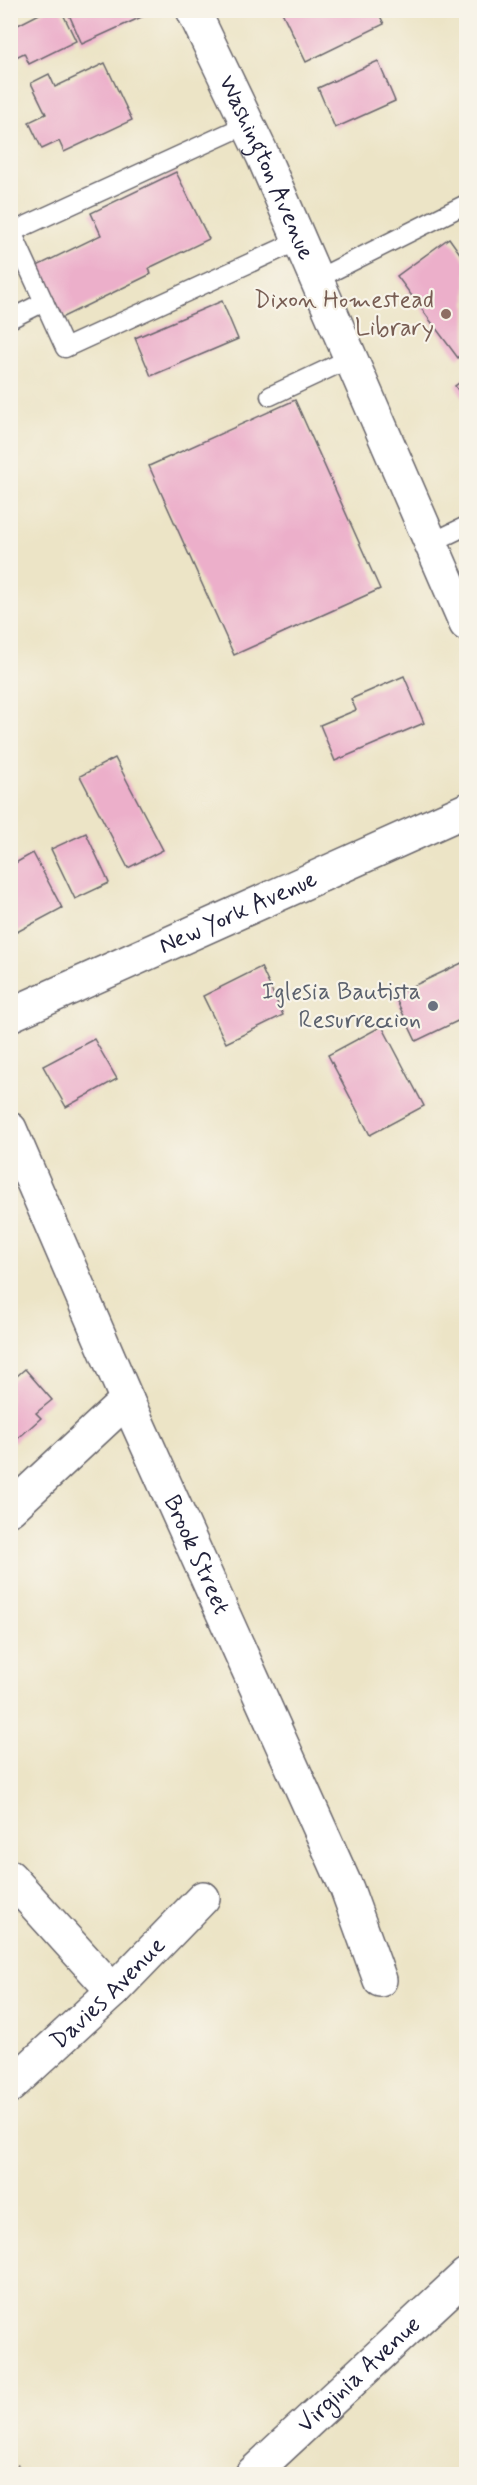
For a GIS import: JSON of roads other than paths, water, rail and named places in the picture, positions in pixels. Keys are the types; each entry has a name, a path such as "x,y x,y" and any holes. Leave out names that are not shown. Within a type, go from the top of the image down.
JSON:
{"street":[{"name":"Washington Avenue","path":"193,10 300,240 466,624"},
{"name":"New York Avenue","path":"10,1015 466,810"},
{"name":"Brook Street","path":"10,1129 127,1400 347,1889 380,1980"},
{"path":"10,1509 127,1400"},
{"path":"10,1877 113,1991"},
{"name":"Davies Avenue","path":"10,2086 113,1991 203,1898"},
{"name":"Virginia Avenue","path":"252,2475 466,2275"}],"lane":[{"path":"248,124 12,232 64,348 300,240"},
{"path":"317,279 466,204"},
{"path":"10,319 44,302"},
{"path":"270,396 351,358"},
{"path":"431,543 466,526"}],"place":[{"name":"Dixon Homestead Library","path":"446,314"},
{"name":"Iglesia Bautista Resurreccion","path":"433,1006"}]}
